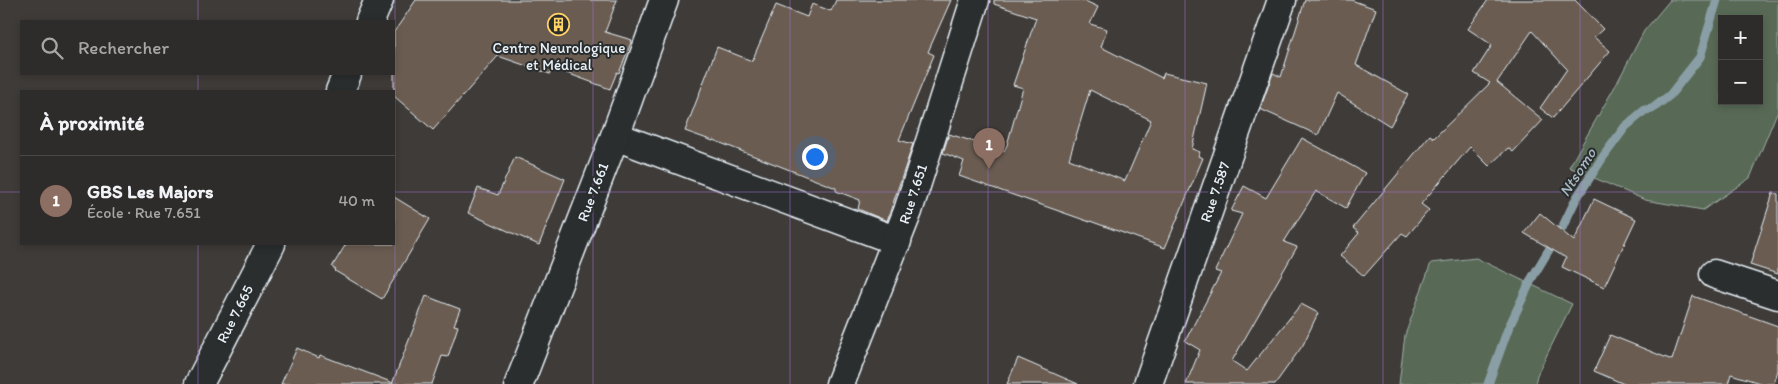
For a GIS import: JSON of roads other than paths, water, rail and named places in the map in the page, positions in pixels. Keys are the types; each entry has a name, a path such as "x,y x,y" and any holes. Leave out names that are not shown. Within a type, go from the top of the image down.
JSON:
{"street":[{"path":"370,20 379,0"},
{"name":"Rue 7.661","path":"519,384 615,136 664,0"},
{"name":"Rue 7.651","path":"840,384 911,202 975,0"},
{"name":"Rue 7.587","path":"1148,384 1282,0"},
{"path":"340,90 347,75"},
{"path":"615,136 897,241"},
{"name":"Rue 7.665","path":"199,384 270,245"},
{"path":"1714,274 1778,295"}],"waterway":[{"name":"Ntsomo","path":"1488,384 1508,329 1532,278 1562,228 1576,199 1625,127 1645,110 1652,109 1670,95 1700,57 1717,0"}],"place":[{"name":"Centre Neurologique et Médical","path":"559,25"},
{"name":"GBS Les Majors","path":"989,169"}]}
